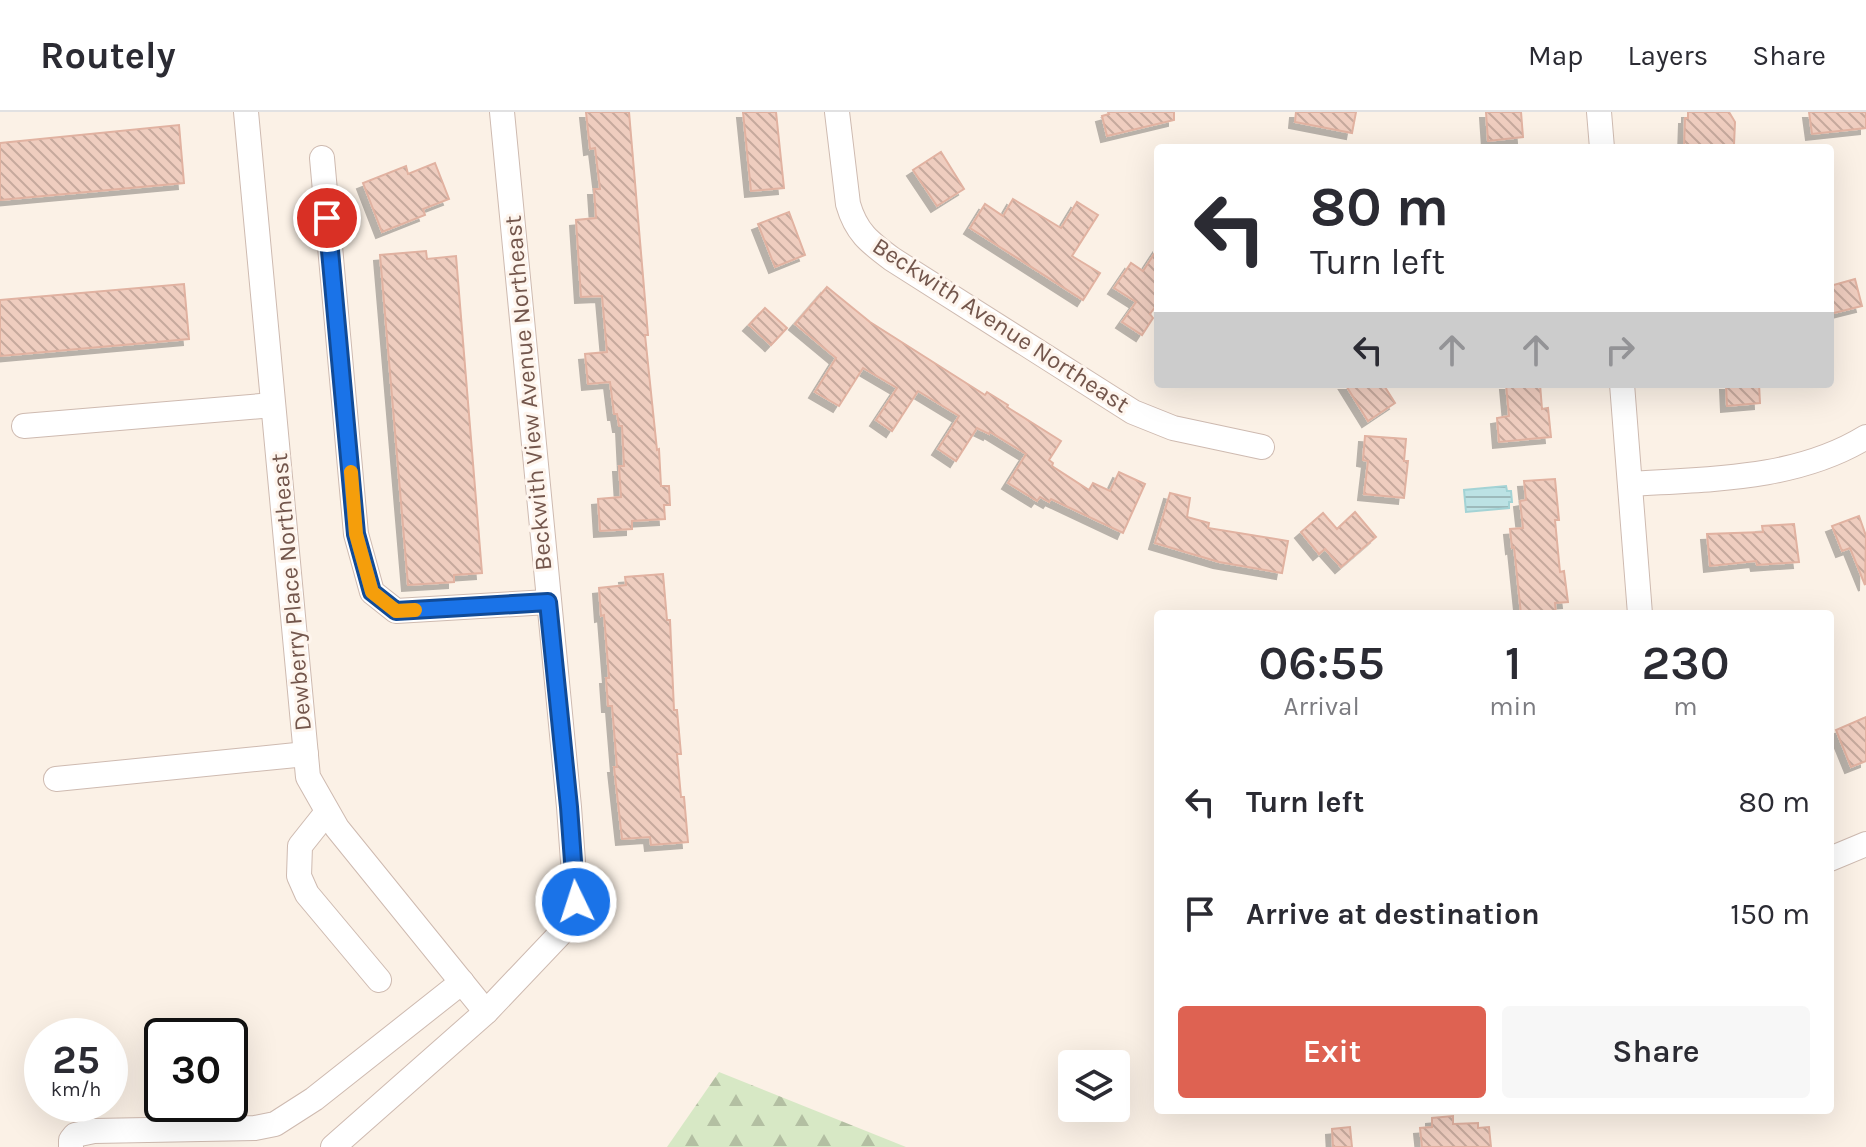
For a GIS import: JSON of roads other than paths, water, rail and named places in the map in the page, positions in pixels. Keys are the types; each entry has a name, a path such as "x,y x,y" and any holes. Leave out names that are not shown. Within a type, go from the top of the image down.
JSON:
{"street":[{"name":"Dewberry Place Northeast","path":"246,112 308,777 337,828 486,1012"},
{"name":"Beckwith View Avenue Northeast","path":"333,1147 486,1012 561,933 576,902 502,112"},
{"name":"Beckwith Avenue Northeast","path":"837,112 848,204 862,235 869,242 1133,412 1173,428 1262,447"},
{"path":"1599,112 1602,144"},
{"path":"322,158 356,534 372,592 396,611 548,602"},
{"path":"1622,388 1640,610"},
{"path":"24,426 273,405"},
{"path":"1630,484 1758,475 1814,461 1866,437"},
{"path":"56,779 306,754"},
{"path":"327,812 300,846 299,876 307,894 379,980"},
{"path":"1834,857 1866,844"},
{"path":"71,1147 75,1135 94,1131 255,1128 275,1124 314,1099 462,982"}],"water":[{"path":"1506,486 1507,491 1511,491 1509,508 1466,512 1464,490"}]}
